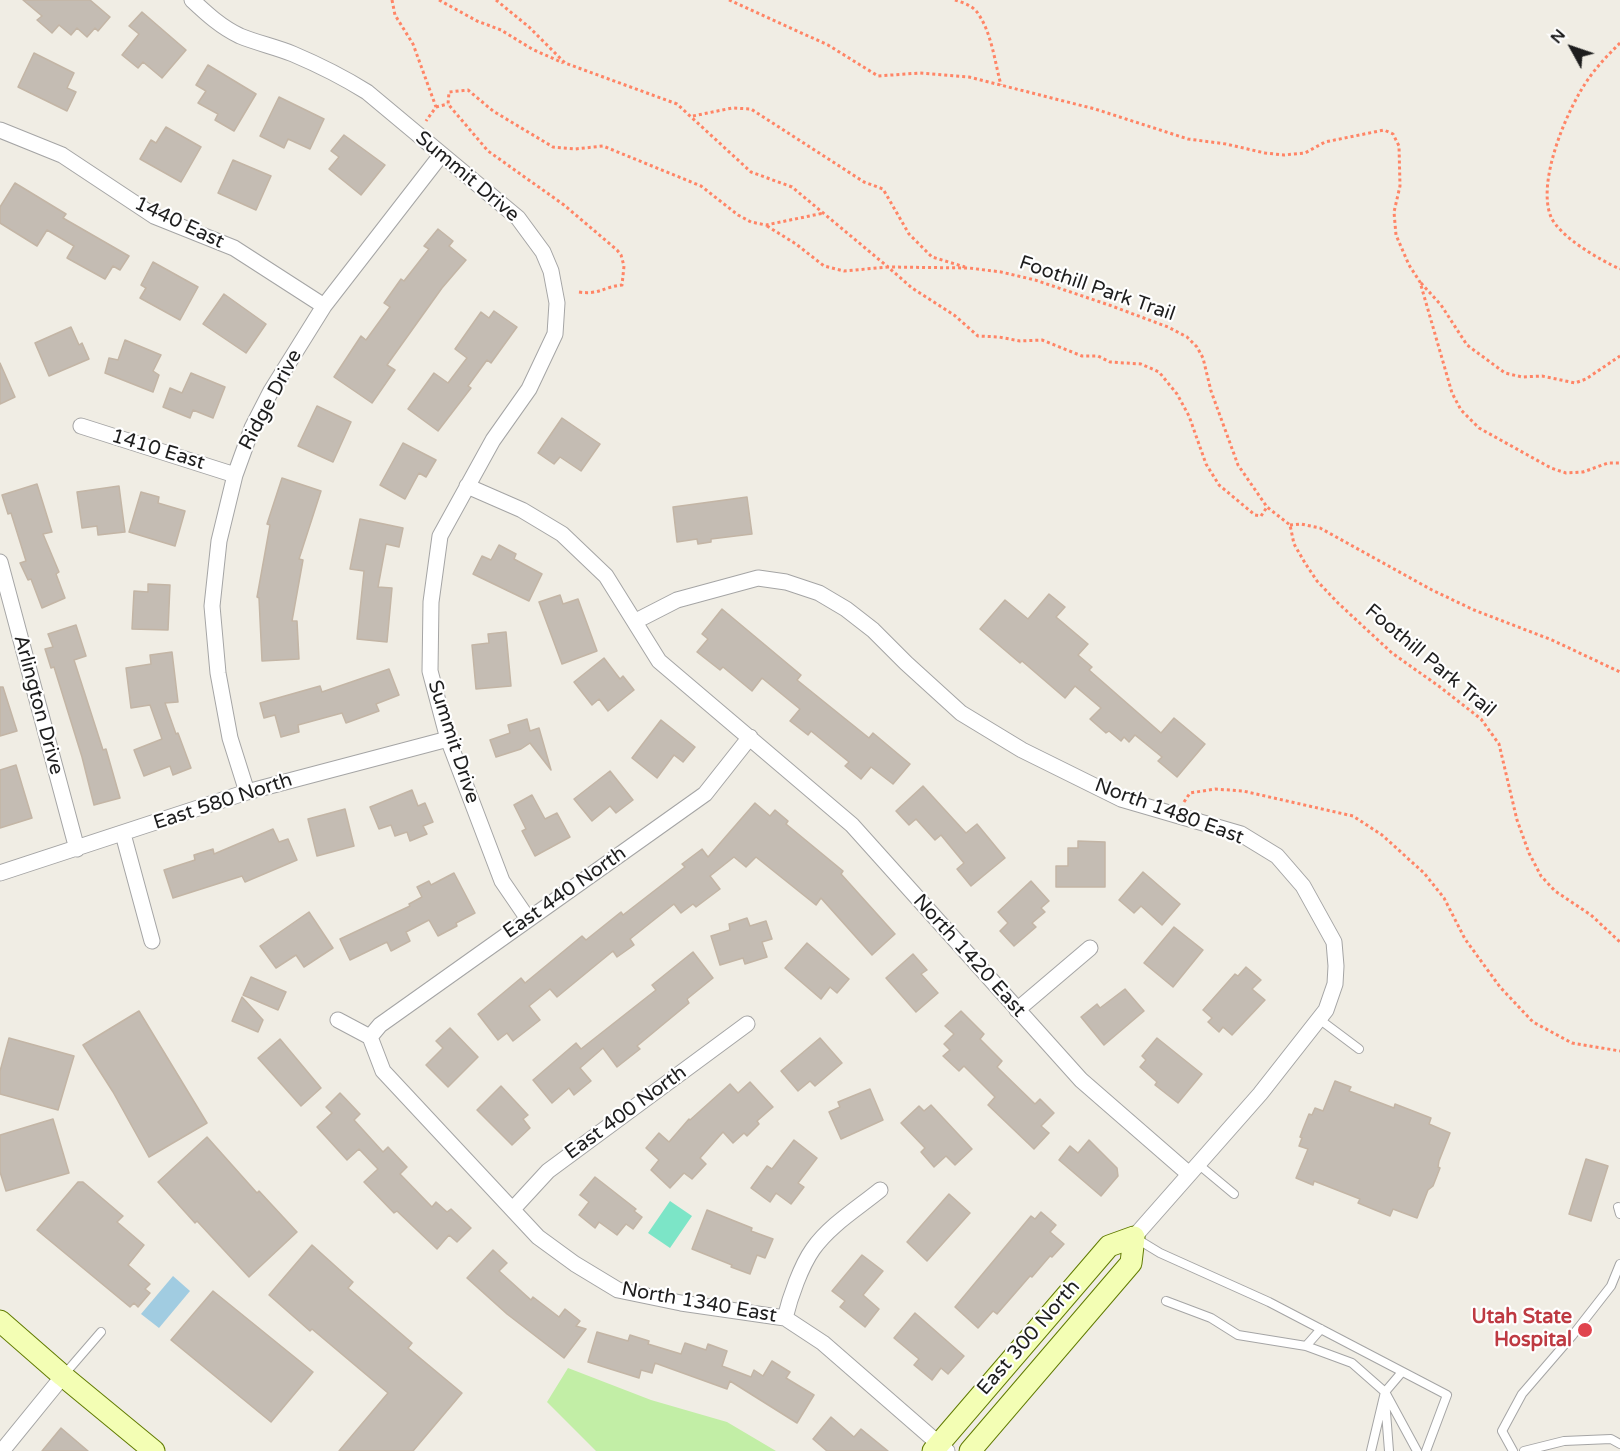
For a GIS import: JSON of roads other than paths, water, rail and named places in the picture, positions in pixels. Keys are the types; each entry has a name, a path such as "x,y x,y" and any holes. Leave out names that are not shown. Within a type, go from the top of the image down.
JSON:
{"street":[{"name":"Summit Drive","path":"192,0 211,18 241,36 291,53 341,76 367,92 503,204 531,234 543,252 551,271 557,303 555,334 528,389 494,440 440,536 431,602 430,671 448,739 502,881 528,919"},
{"name":"1440 East","path":"0,130 62,155 154,216 234,248 324,306"},
{"name":"Ridge Drive","path":"247,792 230,738 218,673 212,606 219,541 235,476 252,428 271,391 324,306 441,155"},
{"name":"1410 East","path":"81,426 199,462 235,476"},
{"path":"467,486 522,510 562,534 606,576 659,661 750,737"},
{"name":"Arlington Drive","path":"0,562 77,849"},
{"name":"North 1480 East","path":"636,621 677,600 758,578 786,582 819,593 846,609 873,630 960,713 1022,750 1121,799 1241,834 1277,856 1303,886 1334,942 1335,984 1326,1010 1260,1094 1194,1169"},
{"name":"East 440 North","path":"370,1037 380,1025 705,794 750,737"},
{"name":"North 1420 East","path":"750,737 852,825 1081,1080 1194,1169"},
{"name":"East 580 North","path":"0,873 247,792 448,739"},
{"path":"123,834 152,941"},
{"path":"1017,1010 1090,948"},
{"path":"338,1020 370,1037"},
{"name":"East 400 North","path":"513,1209 548,1171 747,1024"},
{"name":"North 1340 East","path":"370,1037 383,1071 538,1237 575,1264 618,1290 681,1304 784,1318 823,1342 939,1449"},
{"name":"East 300 North","path":"939,1449 1109,1246 1134,1237 1194,1169"},
{"path":"784,1318 790,1296 813,1249 838,1223 880,1190"},
{"name":"East 300 North","path":"970,1451 1131,1263 1134,1237"},
{"path":"0,1321 154,1451"},
{"path":"1,1451 63,1376"}],"lane":[{"path":"1318,1019 1359,1049"},
{"path":"1194,1169 1234,1194"},
{"path":"1134,1237 1160,1253 1269,1302 1446,1395 1426,1451"},
{"path":"1513,1451 1502,1431 1522,1394 1611,1286 1620,1264"},
{"path":"1166,1301 1211,1318 1238,1335 1306,1346 1352,1363 1385,1392 1417,1451"},
{"path":"1306,1346 1321,1329"},
{"path":"63,1376 101,1332"},
{"path":"1371,1451 1385,1392 1402,1372"},
{"path":"1385,1392 1389,1451"},
{"path":"1524,1451 1564,1441 1611,1439 1620,1444"}],"water":[{"path":"173,1276 190,1291 159,1328 141,1314"}],"place":[{"name":"Utah State Hospital","path":"1585,1330"}]}
